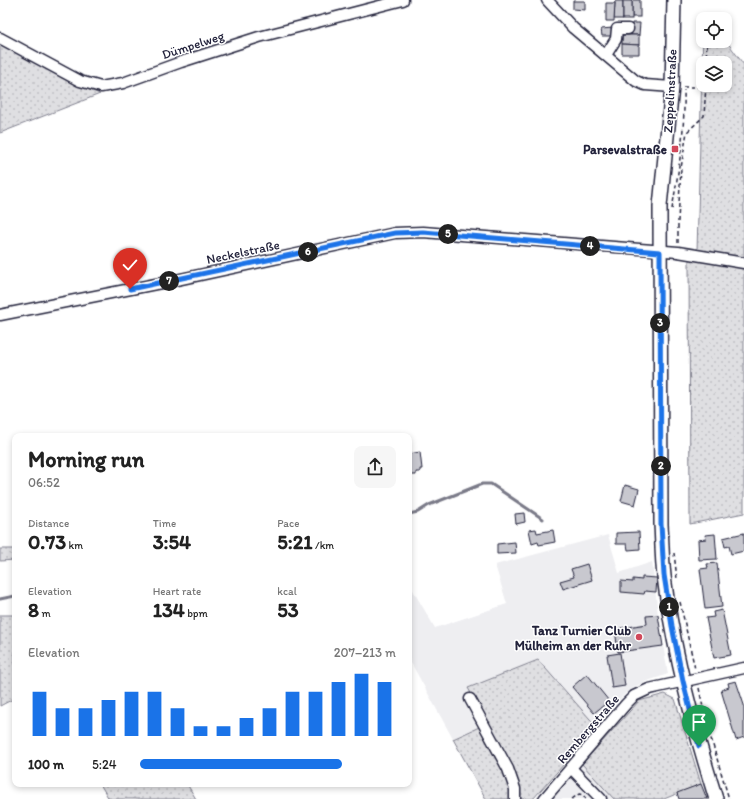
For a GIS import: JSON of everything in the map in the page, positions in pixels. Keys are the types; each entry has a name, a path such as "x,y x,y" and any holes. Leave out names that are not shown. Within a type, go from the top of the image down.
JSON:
{"main road":[{"name":"Zeppelinstraße","path":"674,0 680,85 660,206 661,524 664,575 672,626 683,681 699,746 716,799"}],"street":[{"name":"Dümpelweg","path":"0,38 80,81 101,87 123,83 181,62 259,37 403,0"},
{"path":"547,0 572,28 636,81 645,85 680,85"},
{"path":"606,56 616,39 617,29 628,29"},
{"name":"Neckelstraße","path":"0,315 395,233 423,232 660,252 678,252 744,263"},
{"name":"Rembergstraße","path":"544,799 634,696 649,689 744,668"},
{"path":"470,699 508,769 515,789 516,799"},
{"path":"571,768 601,799"}],"path":[{"path":"672,211 679,167 684,108 680,85 696,86"},
{"path":"678,252 681,168 686,132 704,116 706,92"},
{"path":"674,551 677,580"},
{"path":"680,601 706,724 729,799"},
{"path":"572,799 579,794 583,795 586,799"}],"shaded area":[{"path":"0,43 70,82 100,94 0,133"},
{"path":"703,48 732,48 744,65 744,257 697,251 701,92 732,92 732,56 702,56"},
{"path":"689,258 744,267 744,513 690,524"},
{"path":"608,535 619,573 652,562 658,615 668,674 642,683 628,691 615,704 597,727 538,660 469,688 488,723 453,739 412,664 412,589 435,628 507,604 495,565"},
{"path":"0,549 12,549 12,560 0,561"},
{"path":"0,615 12,615 12,700 0,706"},
{"path":"538,660 597,727 533,799 486,799 453,739 488,723 468,688"},
{"path":"665,694 675,699 701,784 664,799 614,799 582,764 639,701"},
{"path":"581,762 614,799 548,799"},
{"path":"102,787 189,787 196,799 109,799"}],"building":[{"path":"632,0 640,0 640,17 632,17"},
{"path":"573,1 585,1 585,10 573,9"},
{"path":"615,1 623,1 623,19 614,19"},
{"path":"623,1 632,1 632,19 623,19"},
{"path":"606,3 615,3 614,21 606,21"},
{"path":"632,23 640,23 639,35 631,35"},
{"path":"613,28 614,36 602,36 601,29"},
{"path":"622,35 639,35 639,45 622,44"},
{"path":"622,44 639,45 639,54 622,54"},
{"path":"420,452 422,469 420,469 420,472 416,472 416,475 412,475 412,453"},
{"path":"625,485 639,489 635,505 621,501"},
{"path":"524,513 525,522 516,524 515,514"},
{"path":"536,529 537,533 553,530 555,542 539,545 538,542 532,544 529,530"},
{"path":"639,532 640,549 628,550 627,544 616,544 616,533"},
{"path":"744,533 744,551 731,554 729,546 725,547 723,538"},
{"path":"715,534 717,559 699,560 698,540 706,539 705,535"},
{"path":"515,542 516,553 497,554 497,544"},
{"path":"717,563 722,607 705,609 700,569 708,568 707,564"},
{"path":"587,564 592,580 563,589 560,581 574,577 571,569"},
{"path":"642,577 657,578 656,592 645,591 644,594 621,592 621,581 633,582 633,579 642,580"},
{"path":"722,610 731,655 714,658 706,618 714,617 713,612"},
{"name":"Tanz Turnier Club Mülheim an der Ruhr","path":"658,615 663,646 618,652 615,629 647,624 646,616"},
{"path":"620,653 625,686 612,688 607,655"},
{"path":"587,674 609,701 594,713 572,687"},
{"path":"736,681 744,705 744,737 736,740 721,690 729,687 728,683"},
{"path":"701,784 707,799 679,799 677,793"}],"waterway":[{"path":"412,513 482,484 491,484 543,519"},
{"path":"0,599 12,597"}],"place":[{"name":"Parsevalstraße","path":"675,149"},
{"name":"Tanz Turnier Club Mülheim an der Ruhr","path":"639,637"}],"route":[{"path":"130,289 395,233 423,232 660,252 661,524 664,575 683,681 699,746"}]}
